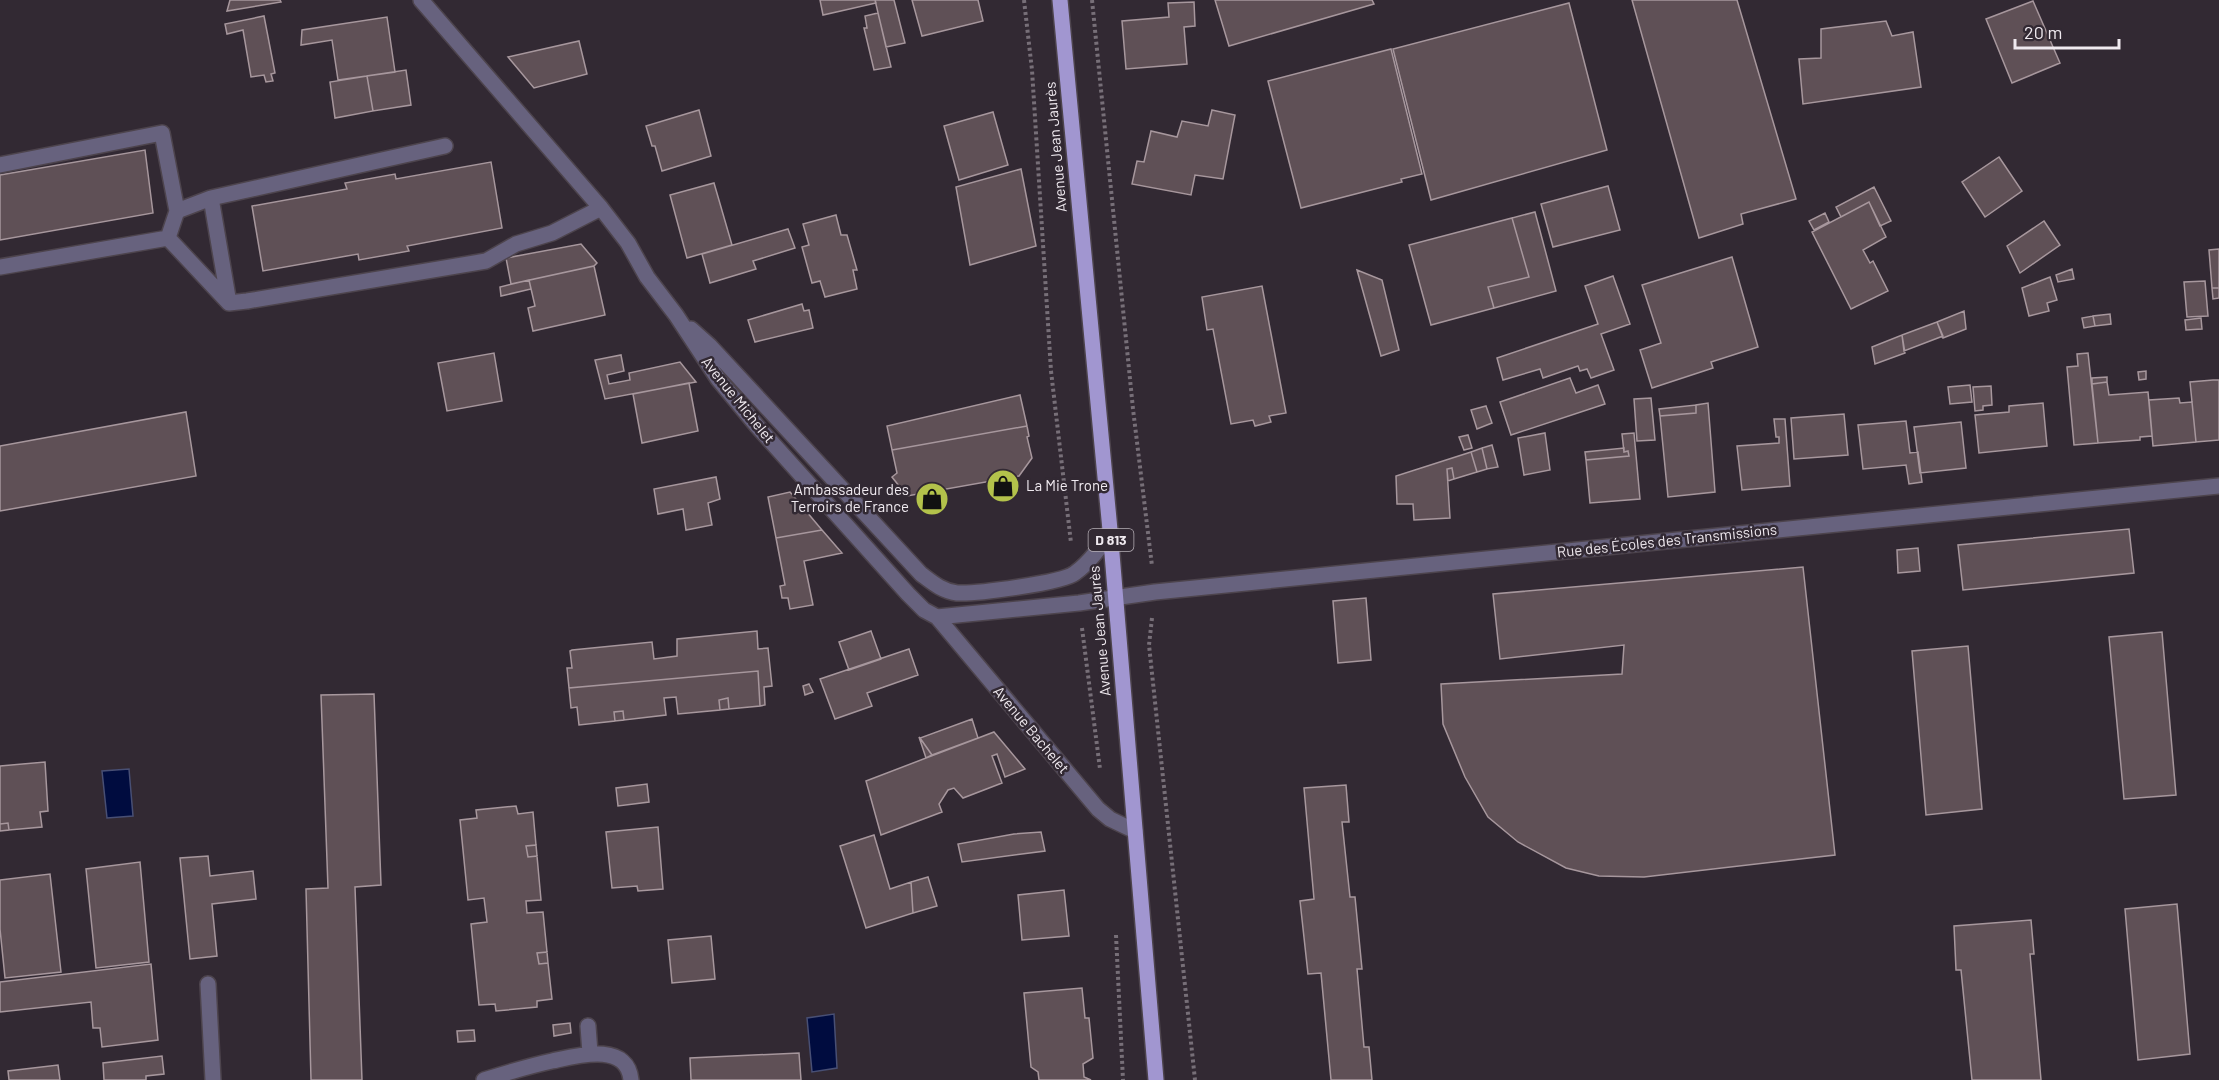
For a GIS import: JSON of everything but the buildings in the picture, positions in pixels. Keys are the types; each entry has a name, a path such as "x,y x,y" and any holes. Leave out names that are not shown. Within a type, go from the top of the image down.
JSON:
{"main road":[{"name":"Avenue Jean Jaurès","path":"1060,0 1116,597 1134,831 1148,960 1156,1080"}],"street":[{"name":"Avenue Michelet","path":"421,0 601,208 628,243 647,277 676,315 718,379 757,426 908,594 924,609 937,617"},
{"path":"0,165 162,133 177,211 168,238"},
{"path":"177,211 211,198 445,146"},
{"path":"211,198 229,303"},
{"path":"229,303 486,261 516,244 552,233 601,208"},
{"path":"168,238 229,303"},
{"path":"0,267 168,238"},
{"path":"676,315 710,346 921,574 939,588 958,593 1052,582 1074,574 1105,541 1110,530"},
{"name":"Rue des Écoles des Transmissions","path":"1116,597 2219,486"},
{"path":"937,617 1079,603 1116,597"},
{"name":"Avenue Bachelet","path":"937,617 1098,809 1110,819 1134,831"},
{"path":"208,984 213,1080"},
{"path":"588,1026 590,1053"},
{"path":"484,1080 518,1069 590,1053 610,1055 620,1060 626,1065 631,1080"}],"path":[{"path":"1092,0 1133,409 1155,592 1149,645 1196,1080"}],"shaded area":[{"path":"129,769 133,816 107,818 102,771"},
{"path":"834,1014 837,1068 812,1072 807,1018"}],"place":[{"name":"La Mie Trone","path":"1003,486"},
{"name":"Ambassadeur des Terroirs de France","path":"932,499"}]}
